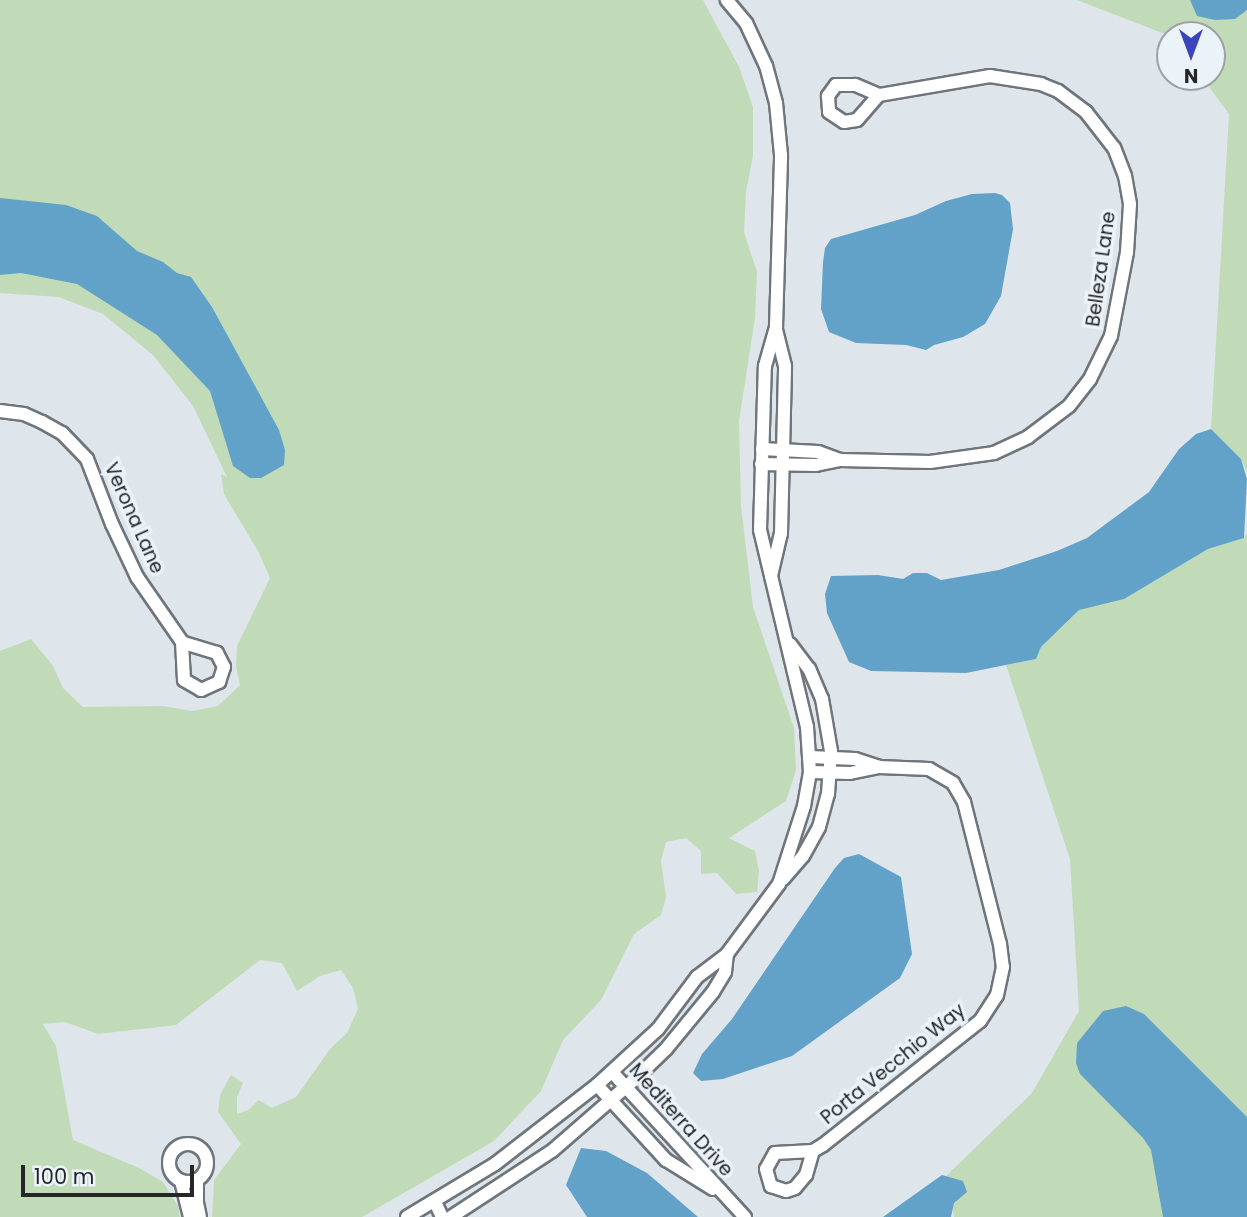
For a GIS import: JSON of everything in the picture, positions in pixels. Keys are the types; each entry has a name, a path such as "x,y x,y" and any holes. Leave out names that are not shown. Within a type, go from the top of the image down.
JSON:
{"street":[{"path":"727,0 746,23 766,66 776,103 781,155 776,327 765,366 760,530 788,640 811,757 804,806 779,884"},
{"name":"Belleza Lane","path":"761,464 816,465 840,460 930,462 976,457 1012,445 1058,416 1090,379 1106,349 1115,322 1129,233 1128,191 1114,148 1086,112 1058,91 1025,79 990,76 879,95"},
{"path":"771,576 781,533 785,366 776,327"},
{"name":"Verona Lane","path":"0,411 24,414 62,433 87,459 111,524 137,577 181,642"},
{"name":"Belleza Lane","path":"762,449 818,452 840,460"},
{"path":"407,1217 422,1214 435,1202 495,1164 612,1072 658,1029 697,976 727,954 815,837 826,805 830,772 822,699 809,669 788,640"},
{"name":"Porta Vecchio Way","path":"811,757 855,759 879,767 929,769 947,778 959,792 1000,944 1002,976 995,1000 980,1021 813,1151"},
{"path":"810,772 850,773 879,767"},
{"path":"451,1217 552,1151 666,1049 713,992 724,972 727,954"},
{"name":"Mediterra Drive","path":"612,1072 745,1217"},
{"name":"Mediterra Drive","path":"597,1085 666,1160 722,1194"},
{"path":"181,1181 197,1180 206,1171 208,1160 201,1148 186,1144 174,1150 169,1162 172,1174 181,1181 190,1217"},
{"path":"197,1180 200,1217"},
{"path":"435,1202 442,1217"}],"green space":[{"path":"0,0 703,0 739,67 753,107 753,156 746,191 744,232 757,272 755,318 739,421 741,506 753,607 794,728 796,770 786,801 729,838 755,851 759,871 757,892 736,894 717,873 701,874 701,851 686,838 666,842 661,861 666,897 661,915 634,934 601,1000 563,1040 541,1091 494,1141 362,1217 212,1217 214,1180 241,1144 218,1112 220,1095 231,1075 243,1083 237,1097 237,1114 248,1110 259,1100 272,1108 296,1097 330,1049 347,1033 358,1009 353,988 341,970 320,976 297,991 282,963 260,960 176,1025 98,1034 65,1022 43,1024 56,1046 73,1140 139,1168 163,1182 178,1206 180,1217 0,1217 0,651 31,639 53,666 63,688 83,707 163,706 192,711 218,706 240,685 236,666 237,646 270,578 258,551 224,494 221,474 227,477 193,406 153,355 103,314 59,297 0,293"},
{"path":"1077,0 1247,0 1247,472 1241,459 1211,429 1229,114 1212,91 1226,91 1226,21 1156,21 1156,31"},
{"path":"1247,533 1247,1217 954,1217 946,1176 1032,1093 1079,1011 1070,859 1006,665 1036,659 1041,647 1079,610 1142,588 1208,549 1244,538"}],"water":[{"path":"1190,0 1247,0 1247,10 1235,19 1215,20 1197,16"},
{"path":"972,194 1002,195 1010,203 1013,229 1001,296 985,324 963,337 926,350 906,345 856,343 829,332 821,309 825,248 831,239 915,215 946,201"},
{"path":"0,198 66,205 97,216 137,251 163,262 177,273 191,277 212,307 279,430 285,450 284,465 261,478 250,478 233,466 210,391 157,335 77,284 21,273 0,275"},
{"path":"1211,429 1241,459 1247,479 1244,538 1208,549 1124,599 1079,610 1041,647 1036,659 966,673 871,671 849,662 827,613 825,594 831,576 878,575 903,579 913,573 927,573 941,580 999,570 1057,551 1087,538 1149,492 1179,449 1196,434"},
{"path":"859,854 901,877 912,954 900,978 792,1056 723,1079 701,1081 693,1073 702,1054 732,1019 835,868 844,858"},
{"path":"1126,1006 1144,1014 1247,1117 1247,1217 1163,1217 1151,1150 1143,1138 1080,1074 1076,1063 1077,1043 1103,1011"},
{"path":"581,1148 606,1151 647,1173 698,1217 587,1217 566,1185"},
{"path":"942,1175 963,1181 967,1192 954,1203 951,1217 883,1217"}]}
